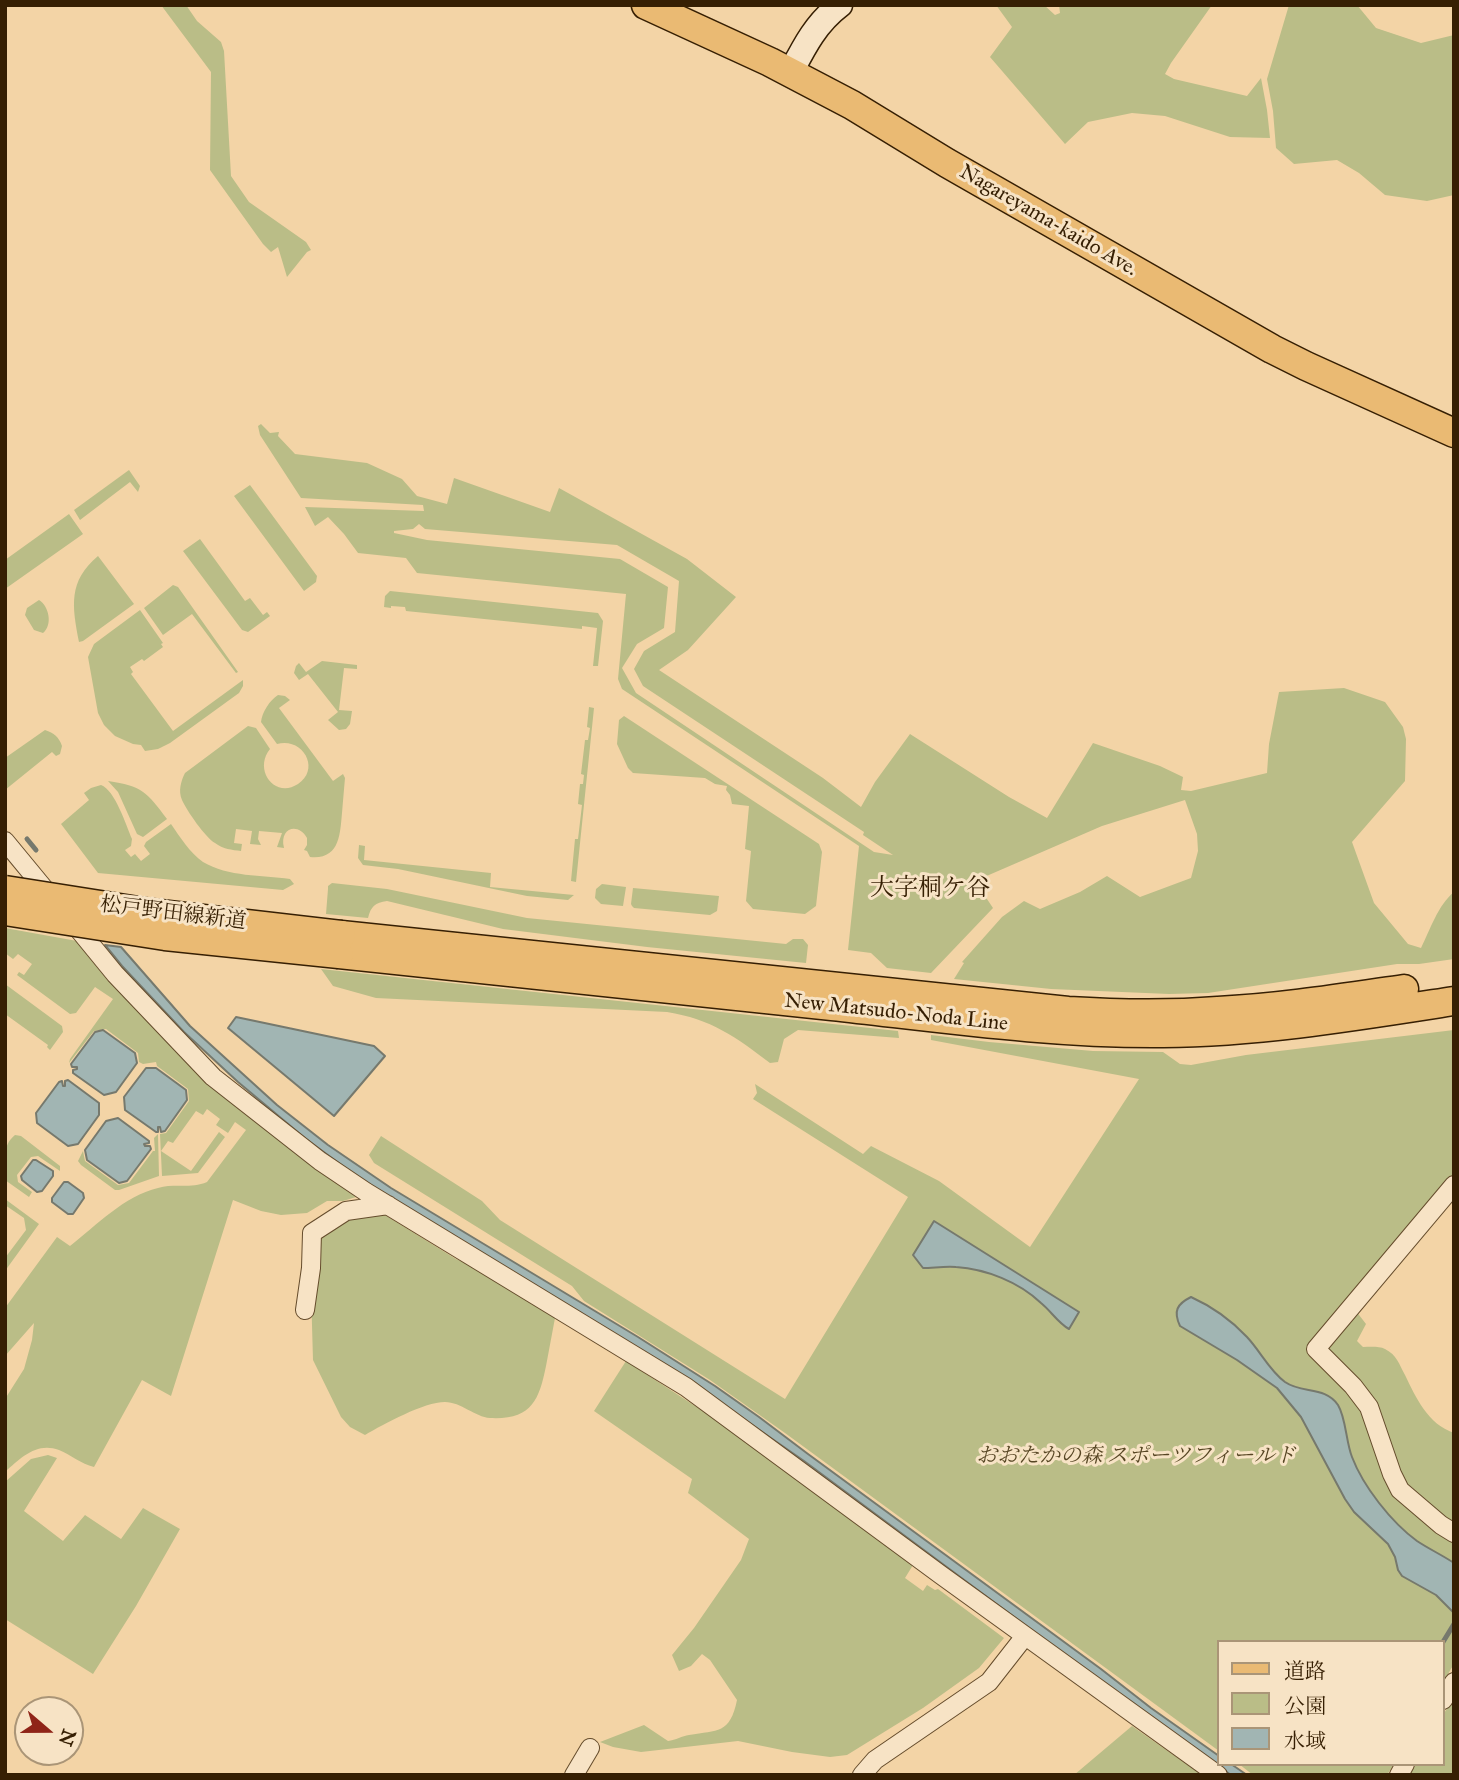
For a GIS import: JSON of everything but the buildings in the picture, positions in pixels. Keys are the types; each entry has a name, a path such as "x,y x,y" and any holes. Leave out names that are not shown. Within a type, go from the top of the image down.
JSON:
{"main road":[{"name":"Nagareyama-kaido Ave.","path":"646,5 791,72 852,105 947,163 1272,349 1454,433"},
{"name":"松戸野田線新道","path":"5,890 340,945"},
{"name":"松戸野田線新道","path":"5,911 152,934 340,945"},
{"name":"New Matsudo-Noda Line","path":"340,945 1120,1014 1251,1009 1454,982"},
{"name":"New Matsudo-Noda Line","path":"340,945 958,1019 1115,1033 1249,1029 1454,1001"}],"street":[{"path":"791,72 813,32 829,13 840,5"},
{"path":"5,841 115,974 213,1076 320,1161 388,1206 686,1387 1218,1775"},
{"path":"1454,1185 1316,1349 1353,1386 1369,1407 1400,1490 1454,1533"},
{"path":"305,1310 311,1268 312,1233 346,1211 388,1206"},
{"path":"862,1775 875,1760 989,1682 1025,1636"},
{"path":"574,1775 590,1748"}],"green space":[{"path":"161,5 186,5 197,21 221,42 224,51 231,176 249,202 306,242 311,250 287,277 278,247 271,252 263,244 210,170 211,72"},
{"path":"996,5 1044,5 1055,15 1060,13 1059,5 1212,5 1165,74 1174,79 1247,96 1261,78 1270,138 1230,137 1165,116 1132,113 1088,122 1065,144 990,57 1012,27"},
{"path":"1289,5 1357,5 1376,28 1421,43 1454,35 1454,195 1427,201 1385,195 1359,173 1337,160 1294,164 1276,148 1267,79"},
{"path":"261,424 270,433 279,432 278,436 295,454 367,463 402,479 417,496 447,504 454,478 550,512 559,488 687,559 736,597 688,650 659,670 823,778 861,807 875,782 910,734 1047,818 1093,743 1160,766 1183,777 1181,790 1191,791 1267,773 1269,744 1279,692 1344,688 1385,702 1403,727 1406,739 1405,781 1352,842 1374,903 1408,944 1421,948 1439,911 1454,892 1454,959 1397,964 1208,993 1051,989 954,979 964,963 962,962 1002,917 1024,901 1040,909 1080,892 1107,876 1140,897 1191,878 1198,851 1197,834 1185,800 1102,826 975,881 993,908 931,973 887,968 871,953 848,950 859,846 622,689 618,679 626,594 417,573 406,558 358,553 328,517 315,526 305,507 424,511 423,505 301,498 260,435 258,426","holes":["419,524 425,529 617,545 679,581 675,632 644,651 634,669 643,686 864,832 863,835 893,855 874,852 636,693 622,668 637,644 664,628 668,587 620,559 427,540 394,533 413,529"]},
{"path":"129,470 140,486 138,492 130,482 80,520 74,510"},
{"path":"250,485 317,576 316,582 304,591 234,496"},
{"path":"69,514 83,534 5,589 5,560"},
{"path":"200,539 245,601 250,598 263,615 267,612 270,616 248,632 242,630 183,551"},
{"path":"98,556 134,604 79,642 74,606 77,585 88,565"},
{"path":"173,585 178,587 238,672 236,673 192,614 163,635 144,608"},
{"path":"390,591 598,613 603,621 598,666 593,666 597,628 582,626 582,629 406,611 405,607 384,607 385,596"},
{"path":"39,600 48,616 48,625 43,633 34,630 25,615 27,608"},
{"path":"140,610 163,643 163,647 144,661 142,659 130,667 133,672 131,674 173,731 243,680 239,693 170,743 145,751 141,745 115,736 104,725 98,713 88,657 94,644"},
{"path":"322,661 357,665 357,669 344,668 339,710 352,711 350,724 346,729 339,730 328,720 338,712 308,674 299,680 294,673 299,663 306,672"},
{"path":"278,695 290,700 279,708 333,781 343,774 345,778 337,844 333,850 320,857 310,857 304,850 307,838 294,829 284,836 284,848 277,847 282,833 259,831 258,839 261,845 250,844 252,831 236,829 234,843 242,844 241,851 221,847 201,830 181,797 180,786 185,773 248,726 256,728 270,749 264,765 269,780 282,788 289,788 305,778 308,770 306,756 294,745 277,744 261,722 267,707"},
{"path":"589,707 594,708 576,882 571,881 582,805 578,804 584,775 581,774 585,740 588,740 590,728 587,727"},
{"path":"624,716 819,844 822,852 816,906 805,914 753,909 746,901 751,851 745,849 749,806 732,804 727,786 715,784 705,778 633,773 617,744 619,720"},
{"path":"45,730 59,740 62,746 60,754 56,756 52,752 5,790 5,758"},
{"path":"108,781 129,785 143,792 167,819 143,837 137,834 118,792"},
{"path":"101,785 111,794 123,817 132,839 131,846 125,850 131,857 135,854 141,861 150,854 144,846 146,842 171,824 194,854 213,867 234,873 290,879 294,884 283,890 98,873 61,824 89,800 84,793"},
{"path":"359,845 365,846 364,860 491,873 490,887 574,895 568,900 527,896 398,869 363,865 358,858"},
{"path":"332,883 387,889 527,918 786,944 793,939 803,939 808,945 806,963 503,929 387,901 374,906 368,918 326,914 328,886"},
{"path":"602,884 626,887 623,906 601,904 595,898 596,889"},
{"path":"633,888 719,896 717,911 710,915 634,908 631,904"},
{"path":"5,928 77,941 117,990 219,1090 272,1135 356,1197 343,1201 327,1201 307,1213 281,1215 261,1211 233,1200 171,1396 142,1380 94,1467 59,1450 43,1448 29,1453 5,1472 5,1399 24,1369 34,1323 5,1356 5,1308 57,1237 70,1246 134,1197 164,1187 207,1182 246,1130 235,1122 228,1133 216,1125 220,1119 207,1109 203,1115 196,1111 173,1143 168,1141 161,1151 191,1171 219,1132 225,1137 198,1173 162,1176 160,1134 166,1133 189,1101 188,1089 157,1066 156,1062 139,1062 138,1053 106,1029 94,1031 69,1063 113,999 95,987 76,1013 70,1014 17,975 19,972 24,975 32,964 18,954 13,959 5,953"},
{"path":"321,969 898,1031 899,1038 798,1030 784,1039 778,1062 770,1063 722,1030 683,1015 667,1012 376,998 333,986"},
{"path":"5,984 62,1026 63,1032 50,1050 48,1045 5,1014"},
{"name":"おおたかの森 スポーツフィールド","path":"1454,1030 1454,1175 1310,1352 1362,1407 1390,1483 1454,1539 1454,1664 1445,1679 1445,1640 1218,1640 1218,1750 710,1380 584,1301 572,1286 374,1163 369,1155 381,1136 482,1201 500,1220 785,1399 908,1197 753,1099 757,1093 755,1084 863,1154 871,1146 939,1181 1030,1247 1139,1079 931,1040 931,1035 1093,1051 1163,1052 1180,1064 1191,1065 1246,1055"},
{"path":"158,1134 159,1176 119,1190 115,1190 78,1161 83,1151 85,1161 118,1185 129,1183 155,1151 154,1138"},
{"path":"15,1135 21,1136 60,1166 60,1171 38,1156 31,1157 17,1175 18,1182 32,1192 29,1197 5,1180 6,1150"},
{"path":"5,1199 39,1224 5,1271 5,1258 26,1230 24,1218 5,1205"},
{"path":"352,1215 385,1215 456,1259 479,1269 555,1318 540,1389 531,1406 524,1412 504,1418 490,1418 451,1403 436,1403 404,1414 365,1435 350,1427 341,1417 313,1360 311,1290 318,1237"},
{"path":"1356,1311 1366,1324 1357,1341 1363,1347 1380,1347 1392,1354 1430,1417 1454,1433 1454,1525 1413,1495 1327,1353 1327,1344"},
{"path":"626,1361 749,1441 913,1565 905,1578 923,1591 927,1585 938,1589 1004,1638 979,1668 923,1708 847,1755 830,1757 738,1741 641,1752 600,1742 644,1725 668,1741 715,1731 731,1719 737,1700 710,1660 702,1654 691,1666 679,1671 672,1655 741,1560 749,1539 688,1493 692,1479 594,1411"},
{"path":"48,1455 57,1458 24,1511 63,1541 85,1515 121,1539 143,1508 180,1529 93,1674 5,1619 5,1482 31,1459"},
{"path":"1454,1697 1454,1775 1407,1775 1413,1766 1445,1766 1445,1712"},
{"path":"1132,1726 1202,1775 1074,1775"},
{"path":"1242,1766 1393,1766 1387,1775 1253,1775"}],"water":[{"path":"105,945 121,947 190,1026 277,1105 328,1145 391,1188 715,1386 1218,1755 1218,1766 804,1461 689,1381 366,1183 306,1139 238,1082 184,1032"},
{"path":"236,1017 374,1046 385,1056 334,1116 228,1028"},
{"path":"103,1030 135,1053 137,1063 116,1092 104,1095 73,1073 77,1067 72,1067 71,1064 95,1032"},
{"path":"146,1068 156,1068 186,1090 187,1100 165,1131 161,1132 158,1127 156,1132 125,1110 124,1097"},
{"path":"68,1080 99,1103 99,1115 78,1144 68,1146 37,1123 36,1113 59,1082 62,1081 65,1086 65,1081"},
{"path":"118,1118 149,1141 144,1144 151,1149 127,1181 119,1183 87,1160 85,1150 106,1121"},
{"path":"33,1160 53,1171 53,1176 42,1191 37,1192 22,1180 21,1176"},
{"path":"64,1182 83,1193 84,1198 73,1214 68,1214 52,1202"},
{"path":"934,1221 1079,1312 1069,1329 1023,1289 1002,1278 967,1268 923,1268 913,1255"},
{"path":"1191,1297 1214,1309 1235,1325 1285,1382 1327,1395 1338,1405 1352,1457 1363,1480 1379,1503 1397,1524 1417,1541 1454,1563 1454,1613 1436,1595 1402,1576 1388,1544 1354,1512 1301,1417 1277,1388 1180,1326 1178,1308"},
{"path":"1218,1766 1234,1766 1247,1775 1231,1775"}],"waterway":[{"path":"27,839 36,850"},
{"path":"1444,1640 1454,1624"}],"district":[{"name":"大字桐ケ谷","path":"930,889"}]}
